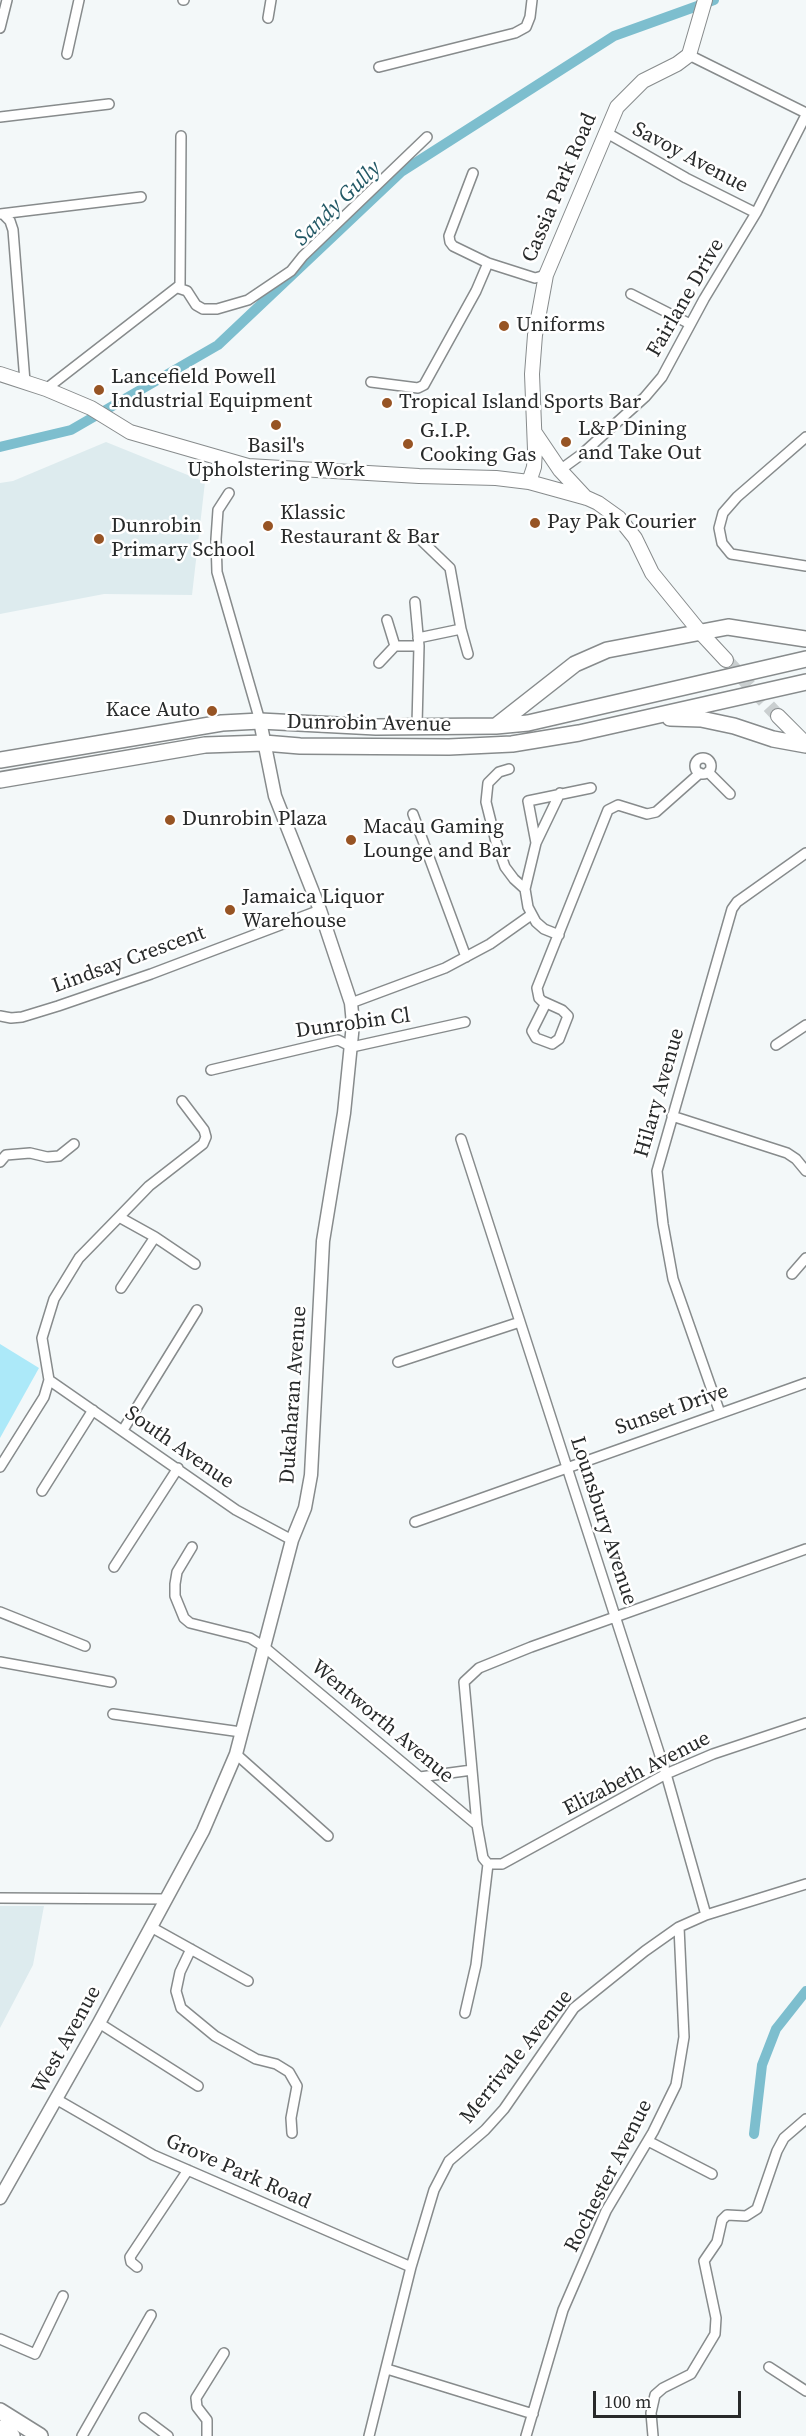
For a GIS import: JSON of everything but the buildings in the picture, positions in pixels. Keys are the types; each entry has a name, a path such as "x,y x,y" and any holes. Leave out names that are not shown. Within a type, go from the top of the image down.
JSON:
{"main road":[{"path":"689,55 705,0"},
{"name":"Cassia Park Road","path":"529,482 534,467 532,374 535,335 546,275 617,107 643,81 677,64 689,55"},
{"path":"0,374 46,389 91,408 130,432 248,466 496,478 529,482 587,498 619,518 635,538 652,573 726,660"},
{"path":"534,431 560,470 587,498"},
{"path":"534,467 552,467 560,470"},
{"path":"556,490 560,470"},
{"path":"496,726 575,664 607,650 728,627 806,639"},
{"name":"Dunrobin Avenue","path":"0,760 222,723 261,721 376,726 496,726 528,723 806,659"},
{"name":"Dunrobin Avenue","path":"0,780 205,745 264,743 300,746 449,747 512,744 579,733 806,682"},
{"path":"778,716 806,744"},
{"path":"640,719 701,719 734,726 773,739 806,744"},
{"path":"0,2412 40,2436"},
{"path":"0,2428 12,2436"}],"street":[{"path":"0,28 7,0"},
{"path":"67,54 79,0"},
{"path":"268,18 271,0"},
{"path":"380,67 515,33 526,27 532,0"},
{"path":"689,55 806,114"},
{"path":"0,117 109,104"},
{"name":"Fairlane Drive","path":"560,470 582,454 654,388 662,377 690,324 756,213 806,114"},
{"name":"Savoy Avenue","path":"607,133 686,178 756,213"},
{"path":"46,389 178,288 181,266 181,136"},
{"path":"178,288 187,291 196,305 203,309 218,309 248,300 291,271 310,249 427,137"},
{"path":"473,173 449,236 450,242 453,246 488,263 535,278 546,275"},
{"path":"2,214 16,210 141,197"},
{"path":"2,214 10,221 13,230 25,382"},
{"path":"371,382 417,388 424,385 476,291 488,263"},
{"path":"631,294 690,324"},
{"path":"806,437 737,497 723,513 719,528 722,543 731,554 806,566"},
{"path":"230,493 218,510 217,572 261,721 275,796 320,910"},
{"path":"422,541 450,568 468,654"},
{"path":"415,602 419,642 417,725"},
{"path":"387,620 395,646"},
{"path":"379,663 395,646 419,642 461,629"},
{"path":"509,769 499,771 488,783 486,802 505,867 525,889"},
{"path":"546,1003 532,1031 536,1038 552,1044 559,1039 568,1016 562,1010 539,998 537,988 610,807 618,805 651,814 704,772 730,794"},
{"path":"536,843 528,801 591,788"},
{"path":"559,935 544,929 531,915 525,889 536,843 560,793"},
{"path":"413,814 466,957"},
{"name":"Hilary Avenue","path":"720,1413 674,1279 663,1224 657,1171 734,905 806,853"},
{"name":"Dukaharan Avenue","path":"165,1899 203,1831 236,1754 292,1540 306,1509 311,1475 323,1241 344,1113 352,1047 351,1003 320,910"},
{"name":"Lindsay Crescent","path":"0,1016 22,1017 58,1006 151,974 320,910"},
{"path":"351,1003 401,986 466,957 513,930 531,915"},
{"name":"Dunrobin Cl","path":"211,1070 338,1040 352,1047 465,1023"},
{"path":"776,1045 806,1025"},
{"path":"0,1467 44,1397 49,1380 42,1338 54,1299 79,1258 149,1186 203,1144 206,1137 204,1130 182,1101"},
{"path":"672,1116 787,1153 796,1158 806,1171"},
{"name":"Lounsbury Avenue","path":"461,1139 666,1774 706,1915"},
{"path":"0,1162 6,1155 30,1153 47,1157 60,1156 74,1144"},
{"path":"118,1217 155,1237 195,1264"},
{"path":"121,1288 155,1237"},
{"path":"792,1274 806,1257"},
{"path":"123,1430 197,1310"},
{"path":"398,1362 520,1322"},
{"name":"South Avenue","path":"49,1380 236,1510 292,1540"},
{"name":"Sunset Drive","path":"415,1522 567,1466 806,1383"},
{"path":"42,1491 93,1410"},
{"path":"114,1567 178,1468"},
{"name":"Wentworth Avenue","path":"192,1547 177,1572 175,1584 176,1596 184,1618 190,1623 250,1638 263,1646 477,1825"},
{"path":"465,2013 476,1965 488,1864 483,1858 477,1825 464,1682 479,1668 531,1647 806,1549"},
{"path":"0,1612 85,1646"},
{"path":"0,1662 111,1682"},
{"path":"113,1714 241,1732"},
{"name":"Elizabeth Avenue","path":"488,1864 502,1864 666,1774 713,1754 806,1723"},
{"path":"236,1754 328,1836"},
{"path":"420,1777 472,1770"},
{"name":"Merrivale Avenue","path":"369,2436 411,2267 434,2190 449,2161 485,2130 504,2109 574,2008 645,1951 679,1927 706,1915 806,1884"},
{"path":"0,1898 165,1899"},
{"name":"West Avenue","path":"0,2198 99,2024 165,1899"},
{"path":"151,1927 248,1981"},
{"name":"Rochester Avenue","path":"526,2436 563,2310 606,2211 648,2141 676,2085 684,2037 679,1927"},
{"path":"191,1949 180,1972 176,1991 181,2008 215,2036 256,2059 276,2064 289,2072 297,2086 291,2118 292,2133"},
{"path":"99,2024 198,2086"},
{"name":"Grove Park Road","path":"56,2099 153,2155 411,2267"},
{"path":"653,2436 651,2413 655,2395 663,2388 691,2374 716,2334 717,2318 704,2261 717,2242 722,2220 727,2215 746,2216 757,2209 777,2151 784,2138 806,2119"},
{"path":"648,2141 712,2174"},
{"path":"137,2267 131,2262 130,2257 188,2170"},
{"path":"0,2339 35,2354 63,2296"},
{"path":"82,2436 151,2315"},
{"path":"207,2436 207,2420 197,2407 196,2398 224,2353"},
{"path":"769,2367 806,2391"},
{"path":"387,2369 533,2414"},
{"path":"144,2418 168,2436"}],"shaded area":[{"name":"Dunrobin Primary School","path":"106,442 205,482 192,595 104,594 0,614 0,483 13,481"},
{"path":"0,1344 39,1368 0,1438"},
{"path":"0,1906 44,1906 33,1965 0,2028"}],"waterway":[{"name":"Sandy Gully","path":"0,447 71,430 218,345 401,172 614,36 714,0"},
{"path":"754,2134 762,2065 776,2029 806,1991"}],"tunnel":[{"path":"726,660 778,716"}],"place":[{"name":"Uniforms","path":"504,326"},
{"name":"Lancefield Powell Industrial Equipment","path":"99,390"},
{"name":"Tropical Island Sports Bar","path":"387,403"},
{"name":"Basil's Upholstering Work","path":"276,425"},
{"name":"L&P Dining and Take Out","path":"566,442"},
{"name":"G.I.P. Cooking Gas","path":"408,444"},
{"name":"Pay Pak Courier","path":"535,523"},
{"name":"Klassic Restaurant & Bar","path":"268,526"},
{"name":"Dunrobin Primary School","path":"99,539"},
{"name":"Kace Auto","path":"212,711"},
{"name":"Dunrobin Plaza","path":"170,820"},
{"name":"Macau Gaming Lounge and Bar","path":"351,840"},
{"name":"Jamaica Liquor Warehouse","path":"230,910"}]}
